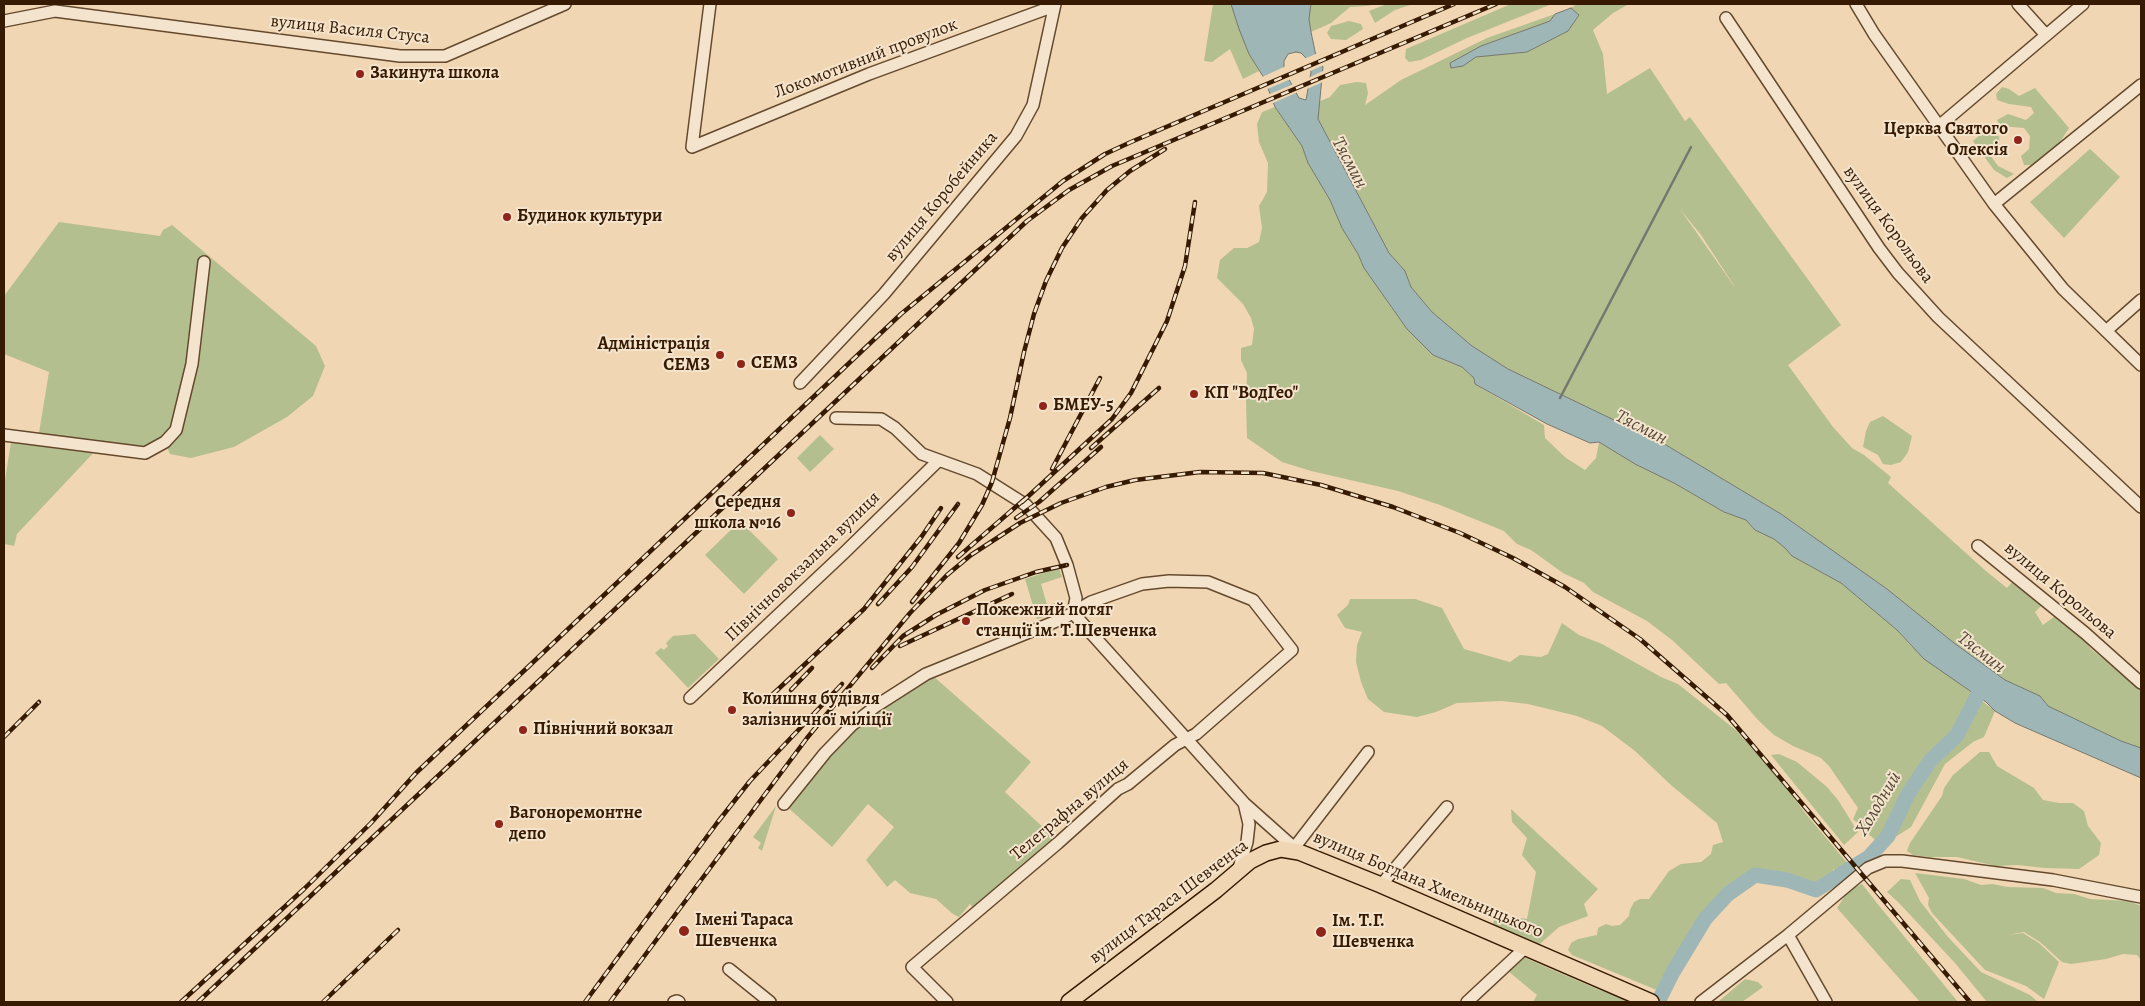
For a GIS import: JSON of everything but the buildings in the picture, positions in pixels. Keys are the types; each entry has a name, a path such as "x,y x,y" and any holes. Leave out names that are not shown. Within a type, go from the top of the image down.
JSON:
{"main road":[{"name":"вулиця Тараса Шевченка","path":"1069,1002 1216,890 1250,861 1266,853 1281,849 1297,850"},
{"name":"вулиця Богдана Хмельницького","path":"1297,850 1650,1002"}],"street":[{"name":"вулиця Василя Стуса","path":"4,21 55,11 400,56 445,56 565,4"},
{"name":"Локомотивний провулок","path":"710,4 692,147 869,74 1054,5"},
{"path":"1856,4 1874,34 1994,204 2064,289 2141,365"},
{"path":"2018,4 2046,35"},
{"path":"1939,126 2082,4"},
{"name":"вулиця Коробейника","path":"800,382 884,294 1016,136 1033,104 1054,5"},
{"name":"вулиця Корольова","path":"1726,18 1879,248 1904,279 1938,317 2141,507"},
{"path":"1994,204 2141,86"},
{"path":"4,435 145,453 165,442 176,430 192,364 204,262"},
{"path":"2106,331 2141,300"},
{"path":"784,804 825,753 852,725 876,706 926,674 1073,613 1076,598 1067,565 1056,538 1022,502 978,474 922,454 895,428 880,419 869,417 849,420 836,418"},
{"name":"Північновокзальна вулиця","path":"690,698 844,553 938,461"},
{"name":"вулиця Корольова","path":"1978,546 2085,633 2141,683"},
{"name":"Телеграфна вулиця","path":"948,1002 912,967 1118,789 1128,784 1175,745 1196,734 1292,650 1253,600 1208,582 1169,581 1142,584 1091,602 1073,613"},
{"name":"вулиця Богдана Хмельницького","path":"1073,613 1244,803 1297,850"},
{"path":"1297,850 1368,752"},
{"path":"1238,871 1247,842 1249,824 1244,803"},
{"path":"1381,885 1447,807"},
{"path":"1701,1002 1788,935 1868,868 1885,861 1902,861 2053,880 2141,897"},
{"path":"1788,935 1826,1002"},
{"path":"1467,1002 1526,947"},
{"path":"729,969 770,1002"},
{"path":"674,1002 677,1000 679,1002"}],"green space":[{"path":"1213,4 1231,4 1249,54 1259,71 1243,79 1230,49 1212,62 1204,61"},
{"path":"1311,4 1377,4 1350,7 1331,23 1311,32 1309,19"},
{"path":"1387,4 1413,4 1395,10 1375,23 1369,11"},
{"path":"1511,4 1552,4 1467,38 1421,60 1409,62 1405,58 1406,49"},
{"path":"1577,4 1629,4 1613,13 1593,30 1603,54 1607,94 1650,68 1685,121 1690,117 1841,325 1788,365 1833,427 1852,448 1864,455 1891,477 1888,483 2007,588 2014,580 2043,604 2035,612 2043,625 2055,616 2082,638 2091,649 2141,690 2141,748 2121,741 2048,706 2040,696 2005,680 1954,643 1887,589 1781,514 1666,445 1508,369 1472,346 1432,312 1411,287 1405,271 1389,253 1318,119 1318,102 1330,97 1340,85 1357,82 1366,83 1368,93 1365,105 1401,80 1487,38 1555,14 1551,21 1481,46 1463,66 1476,57 1527,52 1568,31 1579,15 1571,8","holes":["1680,209 1701,235 1735,287"]},
{"path":"1349,21 1361,24 1363,29 1346,40 1331,39 1327,33 1331,26"},
{"path":"2002,87 2009,89 2019,96 2035,88 2069,128 2060,142 2032,165 2024,165 2021,156 2029,149 2030,136 2024,128 2000,126 1997,120 2008,114 2026,120 2034,113 2031,107 1997,100 1996,94"},
{"path":"1275,107 1302,146 1308,163 1330,200 1342,228 1364,268 1407,329 1433,355 1462,367 1474,378 1475,384 1544,425 1545,438 1566,458 1585,470 1596,458 1599,442 1635,464 1670,481 1724,512 1746,520 1755,530 1774,539 1792,556 1841,583 1897,630 1911,646 1995,711 1984,737 1973,742 1945,764 1911,827 1889,841 1876,841 1853,819 1858,808 1829,766 1821,758 1793,746 1774,735 1758,720 1726,683 1719,684 1672,640 1647,621 1593,592 1584,583 1563,573 1531,550 1517,544 1504,531 1440,505 1398,491 1311,471 1282,462 1247,438 1247,373 1241,360 1241,348 1252,345 1254,329 1251,318 1243,304 1217,278 1220,260 1234,248 1247,248 1259,242 1262,228 1259,206 1267,192 1268,163 1259,142 1257,124 1262,112"},
{"path":"1990,126 1992,134 1999,136 2000,147 1990,155 1998,166 2014,174 2007,178 1994,170 1973,141"},
{"path":"2090,149 2120,177 2064,238 2030,202"},
{"path":"59,222 160,236 163,230 172,225 316,346 325,366 313,396 287,417 234,447 191,458 170,454 165,442 154,449 99,447 17,534 14,546 4,544 4,486 12,436 38,439 49,372 4,354 4,296"},
{"path":"1883,416 1912,436 1908,452 1901,462 1891,465 1883,464 1878,455 1863,447 1870,422"},
{"path":"820,435 834,449 810,472 797,458"},
{"path":"740,521 778,559 744,594 705,555"},
{"path":"1059,568 1062,577 1041,584 1047,605 1055,603 1058,613 1037,619 1025,579"},
{"path":"1350,599 1415,599 1442,608 1464,649 1510,662 1520,655 1541,657 1548,654 1562,623 1579,635 1602,644 1661,677 1678,684 1737,731 1787,788 1805,813 1849,865 1848,872 1839,876 1839,872 1833,869 1833,874 1824,881 1810,884 1772,875 1753,874 1733,887 1697,922 1698,931 1665,988 1659,991 1572,955 1568,950 1571,943 1578,939 1597,935 1598,928 1606,924 1612,926 1620,925 1629,916 1634,902 1640,899 1649,899 1669,871 1681,864 1701,862 1711,854 1713,845 1723,842 1717,823 1672,786 1635,751 1602,726 1577,716 1528,704 1502,701 1457,703 1436,712 1417,717 1384,712 1368,699 1361,682 1356,662 1357,645 1362,632 1345,628 1337,615 1348,605"},
{"path":"695,634 719,659 688,688 655,653 661,648 664,650 668,646 666,643 673,636"},
{"path":"933,676 1031,762 1005,792 1059,842 976,912 970,904 959,917 936,899 910,893 895,880 887,887 866,860 894,827 868,804 832,847 784,804 852,725"},
{"path":"1980,752 1989,752 1997,766 2034,788 2043,800 2073,803 2084,811 2088,826 2101,843 2099,855 2079,869 2017,865 1996,866 1957,857 1913,855 1907,851 1910,843 1942,796 1944,788 1953,775"},
{"path":"1779,754 1797,762 1827,787 1838,800 1858,832 1844,845 1771,755"},
{"path":"776,806 762,851 758,848 761,843 753,837"},
{"path":"1511,809 1598,889 1584,904 1588,916 1559,927 1533,950 1489,931 1497,915 1527,919 1536,872 1522,855 1527,838 1512,822"},
{"path":"1915,873 1964,879 1981,885 1993,884 2007,887 2043,888 2056,893 2074,894 2090,899 2129,901 2141,906 2141,960 2137,955 2123,954 2106,959 2071,964 2062,962 2040,942 2024,932 2007,935 2023,933 2039,943 2059,962 2044,999 2026,986 1985,970 1932,913 1928,905 1929,898"},
{"path":"1901,879 1910,880 1920,901 1930,914 1948,937 1981,972 2030,995 2038,1002 1987,1002 1955,963 1887,892"},
{"path":"1862,884 1958,1002 1920,1002 1837,908 1849,890"},
{"path":"1523,957 1632,1002 1533,1002 1537,995 1508,971"},
{"path":"1745,979 1758,982 1763,987 1742,1002 1718,1002"}],"water":[{"path":"1231,4 1311,4 1309,19 1311,32 1316,56 1323,67 1318,119 1389,253 1405,271 1411,287 1432,312 1472,346 1508,369 1666,445 1781,514 1887,589 1954,643 2005,680 2040,696 2048,706 2121,741 2141,748 2141,778 2015,723 1995,711 1986,702 1924,659 1897,630 1841,583 1792,556 1774,539 1755,530 1746,520 1724,512 1674,483 1635,464 1599,442 1590,443 1547,424 1475,384 1474,378 1462,367 1433,355 1407,329 1364,268 1342,228 1330,200 1308,163 1302,146 1275,107 1264,78 1249,54","holes":["1301,53 1307,59 1311,72 1306,100 1299,98 1284,70 1284,61 1288,54"]},
{"path":"1571,8 1579,15 1568,31 1527,52 1476,57 1463,66 1451,68 1450,63 1481,46 1550,21 1555,14"}],"pier":[{"path":"1318,53 1324,65 1308,72 1304,59"},
{"path":"1286,66 1291,79 1265,90 1260,78"},
{"path":"1325,70 1325,81 1307,89 1308,78"},
{"path":"1294,84 1298,92 1271,104 1267,95"}],"waterway":[{"path":"1560,398 1691,147"},
{"name":"Холодний","path":"1658,1002 1673,972 1705,919 1728,894 1755,875 1787,880 1816,890 1869,857 1888,836 1908,794 1930,761 1957,735 1984,683"}],"railway":[{"path":"181,1002 304,889 371,823 416,773 901,314 1063,181 1105,154 1131,142 1454,4"},
{"path":"198,1002 1027,221 1069,190 1112,166 1496,4"},
{"path":"912,602 959,543 982,505 992,482 1010,418 1034,314 1046,281 1062,248 1082,218 1107,190 1130,171 1165,149"},
{"path":"1022,502 1112,419 1131,393 1167,321 1185,266 1195,202"},
{"path":"1052,469 1100,378"},
{"path":"1091,448 1159,388"},
{"path":"1016,518 1039,502 1101,447"},
{"path":"610,1002 807,738 910,613 947,575 971,555 1020,523 1061,503 1106,487 1135,480 1200,472 1263,473 1321,485 1393,507 1460,533 1513,558 1565,587 1640,639 1727,715 1970,1002"},
{"path":"958,557 1026,498"},
{"path":"878,604 912,567 958,504"},
{"path":"773,694 864,609 922,536 941,508"},
{"path":"872,668 903,636 936,615 985,590 1036,572 1067,565"},
{"path":"900,646 1012,594"},
{"path":"791,690 812,668"},
{"path":"585,1002 750,781 842,684"},
{"path":"4,737 39,702"},
{"path":"323,1002 398,930"}],"place":[{"name":"Закинута школа","path":"360,74"},
{"name":"Церква Святого Олексія","path":"2018,140"},
{"name":"Будинок культури","path":"507,217"},
{"name":"Адміністрація СЕМЗ","path":"720,355"},
{"name":"СЕМЗ","path":"741,364"},
{"name":"КП \"ВодГео\"","path":"1194,394"},
{"name":"БМЕУ-5","path":"1043,406"},
{"name":"Середня школа №16","path":"791,513"},
{"name":"Пожежний потяг станції ім. Т.Шевченка","path":"966,621"},
{"name":"Колишня будівля залізничної міліції","path":"732,710"},
{"name":"Північний вокзал","path":"523,730"},
{"name":"Вагоноремонтне депо","path":"499,824"},
{"name":"Імені Тараса Шевченка","path":"684,931"},
{"name":"Ім. Т.Г. Шевченка","path":"1321,932"}],"water label":[{"name":"Тясмин","path":"1349,163"},
{"name":"Тясмин","path":"1641,428"},
{"name":"Тясмин","path":"1981,653"}]}
